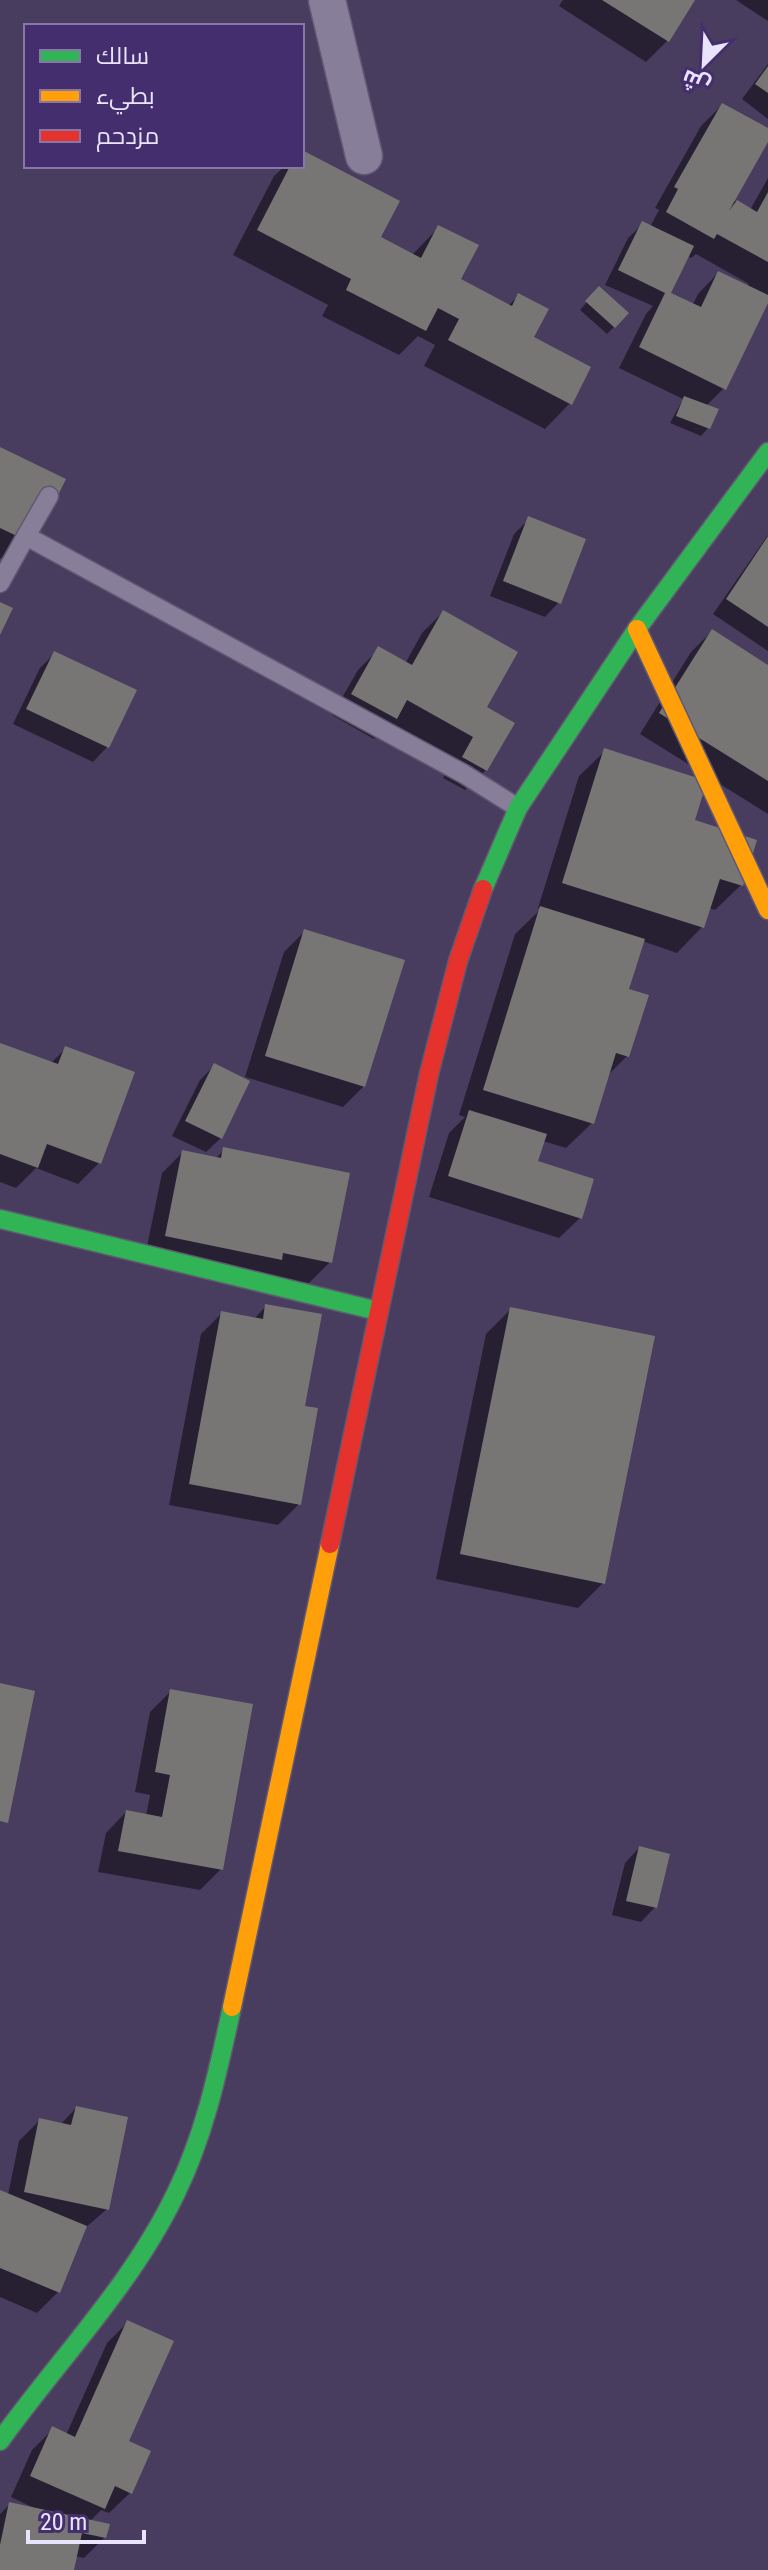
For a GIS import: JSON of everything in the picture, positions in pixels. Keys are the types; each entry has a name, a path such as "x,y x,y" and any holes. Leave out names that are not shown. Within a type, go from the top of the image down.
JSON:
{"main road":[{"path":"0,2441 138,2259 175,2196 212,2102 378,1311 458,961 476,906 518,808 637,629 768,452"},
{"path":"637,629 768,910"},
{"path":"0,1219 378,1311"}],"street":[{"path":"327,0 364,156"}],"lane":[{"path":"0,583 49,496"},
{"path":"26,536 464,774 518,808"}],"building":[{"path":"602,0 695,0 669,42"},
{"path":"768,66 768,93 755,84"},
{"path":"722,103 768,128 768,142 729,211 737,200 757,212 768,192 768,262 717,234 714,239 666,212 678,189 674,187"},
{"path":"304,151 400,201 381,237 421,258 438,225 479,245 461,279 512,306 518,293 549,309 534,337 591,367 572,405 448,340 459,319 438,308 426,331 346,290 351,279 257,230 289,168 304,168"},
{"path":"642,221 694,246 671,293 701,307 718,271 768,295 768,303 726,390 639,347 665,293 618,270"},
{"path":"599,286 629,313 615,328 585,301"},
{"path":"684,396 719,409 710,429 676,416"},
{"path":"0,447 66,479 34,544 0,528"},
{"path":"528,516 586,539 561,604 503,581"},
{"path":"768,536 768,627 726,599"},
{"path":"0,602 13,608 0,635"},
{"path":"443,610 518,652 487,707 515,723 487,771 462,757 473,737 407,700 397,719 351,694 378,646 412,665"},
{"path":"712,629 768,665 768,781 659,713"},
{"path":"54,651 137,690 109,748 26,709"},
{"path":"604,748 707,781 695,820 757,840 743,886 720,879 704,928 562,883"},
{"path":"540,906 645,939 629,989 649,995 629,1057 616,1053 594,1124 483,1090"},
{"path":"304,929 405,960 365,1087 265,1056"},
{"path":"0,1043 58,1064 65,1046 135,1072 101,1164 47,1144 38,1168 0,1154"},
{"path":"214,1063 250,1081 222,1139 185,1121"},
{"path":"469,1110 547,1134 538,1161 594,1179 582,1219 448,1176"},
{"path":"223,1147 350,1173 332,1263 283,1253 282,1260 165,1236 182,1150 221,1158"},
{"path":"265,1304 322,1314 305,1406 318,1408 301,1505 189,1484 221,1311 263,1319"},
{"path":"510,1307 655,1336 605,1584 460,1554"},
{"path":"0,1683 35,1691 8,1823 0,1821"},
{"path":"170,1689 253,1704 223,1870 118,1851 126,1810 162,1817 170,1775 155,1772"},
{"path":"639,1846 670,1854 657,1908 626,1901"},
{"path":"76,2106 128,2117 109,2210 24,2192 39,2118 71,2125"},
{"path":"0,2190 87,2226 60,2293 0,2268"},
{"path":"127,2320 174,2341 129,2441 151,2451 132,2494 115,2486 105,2509 30,2476 52,2426 75,2437"},
{"path":"9,2502 110,2524 106,2538 82,2533 74,2570 0,2570 0,2545"}],"traffic: fast":[{"path":"483,889 518,808 637,629 768,452"},
{"path":"0,1219 378,1311"},
{"path":"0,2441 117,2290 158,2227 186,2171 203,2125 232,2007"}],"traffic: slow":[{"path":"637,629 768,910"},
{"path":"232,2007 330,1544"}],"traffic: jam":[{"path":"330,1544 429,1074 458,961 483,889"}]}
